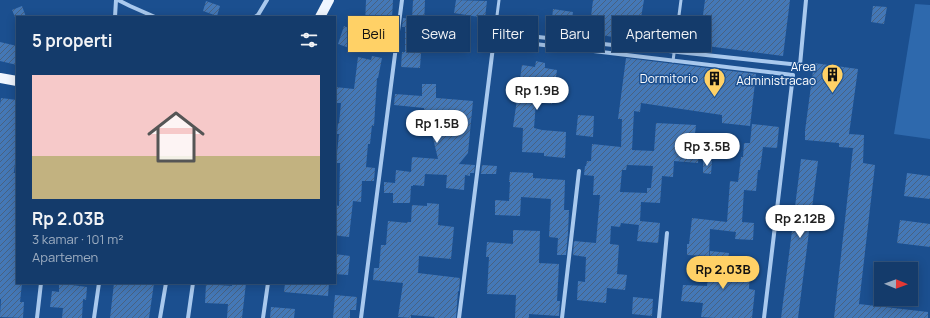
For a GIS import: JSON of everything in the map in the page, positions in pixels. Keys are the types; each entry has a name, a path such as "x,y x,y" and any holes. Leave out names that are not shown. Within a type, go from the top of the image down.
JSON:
{"main road":[{"path":"321,16 329,0"},
{"path":"0,81 16,81"}],"street":[{"path":"115,16 117,0 153,16"},
{"path":"256,16 267,0"},
{"path":"361,318 402,0"},
{"path":"684,52 800,65 806,0"},
{"path":"538,37 612,44"},
{"path":"538,44 793,75 764,318"},
{"path":"459,318 492,52"},
{"path":"562,318 580,170"},
{"path":"659,318 667,233"},
{"path":"37,318 41,284"},
{"path":"94,318 100,284"},
{"path":"160,318 166,284"},
{"path":"188,318 193,284"},
{"path":"263,318 268,284"}],"lane":[{"path":"497,16 499,0"},
{"path":"679,16 681,0"},
{"path":"674,61 675,52"}],"shaded area":[{"path":"915,4 930,5 930,139 894,134"}],"building":[{"path":"366,0 393,0 392,16 365,16"},
{"path":"413,0 425,0 424,16 412,16"},
{"path":"456,0 487,1 485,16 478,17 454,13"},
{"path":"593,0 644,0 641,16 612,16 612,37 604,36 604,16 591,16"},
{"path":"705,0 790,0 783,56 711,47 711,16 703,16"},
{"path":"206,1 220,6 217,16 203,11"},
{"path":"22,6 26,16 15,17 12,10"},
{"path":"873,6 887,7 884,24 871,22"},
{"path":"553,9 573,12 572,16 552,16"},
{"path":"403,18 407,18 407,52 423,52 421,53 420,68 401,67 402,52 405,52 405,27 402,27"},
{"path":"344,26 348,28 348,48 338,44"},
{"path":"0,42 16,46 16,65 0,61"},
{"path":"372,56 382,58 377,78 374,126 372,125 370,144 368,144 366,167 375,168 374,181 362,181 361,202 353,201 349,237 340,236 336,235 336,205 339,206 340,163 336,163 339,134 337,134 341,103 336,103 336,87 354,89 358,57 371,60"},
{"path":"626,58 756,74 750,126 722,123 722,115 641,103 640,112 634,111 632,150 654,151 656,123 696,125 693,151 699,152 698,163 674,161 673,177 662,176 660,203 641,202 640,221 660,223 658,243 637,241 639,225 621,223 620,227 611,226 610,244 619,245 617,274 627,275 625,290 607,288 606,303 577,300 578,281 585,282 586,257 573,255 574,241 596,243 600,195 593,195 594,176 584,175 585,166 587,161 591,161 592,144 621,147 622,119 618,119","holes":["627,165 653,166 651,188 647,188 647,193 620,192 622,170 626,170"]},
{"path":"536,61 545,63 545,68 557,70 552,104 536,102 534,128 566,132 565,158 544,156 544,153 522,152 523,128 513,127 522,65 535,67"},
{"path":"814,63 858,69 849,134 864,135 863,163 875,165 859,304 928,312 928,318 834,318 853,148 839,147 839,143 805,140"},
{"path":"422,84 436,84 436,98 473,101 468,153 459,164 475,165 474,173 470,173 470,176 465,175 464,190 446,188 447,175 425,174 424,186 411,186 410,203 393,203 393,193 384,193 384,182 395,183 396,170 411,172 412,157 438,159 432,134 435,134 437,113 424,111 424,108 394,105 395,94 422,96"},
{"path":"1,98 16,100 16,153 14,173 16,173 16,284 22,284 20,302 24,302 23,318 0,317"},
{"path":"578,115 594,116 593,137 576,135"},
{"path":"752,124 779,127 777,148 763,147 760,170 758,170 756,191 744,190 742,222 754,223 753,240 735,239 736,232 710,229 709,256 687,255 687,244 689,244 692,218 727,222 730,181 738,182 744,143 750,143"},
{"path":"801,159 818,161 798,318 781,318"},
{"path":"703,160 712,161 711,174 703,173"},
{"path":"482,165 497,166 496,174 481,174"},
{"path":"510,172 533,173 533,178 565,180 564,210 569,210 566,255 557,255 558,238 549,237 551,199 521,197 520,216 495,215 495,200 509,201"},
{"path":"907,173 930,176 930,199 904,196"},
{"path":"427,203 439,204 438,225 454,227 451,259 419,256 418,273 460,278 456,318 434,318 435,317 411,315 411,318 398,317 403,283 373,280 374,268 379,268 381,245 386,245 388,221 411,222 412,205 427,206"},
{"path":"900,220 930,224 930,247 897,243"},
{"path":"513,230 540,231 539,263 559,264 557,301 560,301 559,316 529,314 529,318 515,318 516,295 487,294 489,257 486,257 487,242 513,244"},
{"path":"710,251 729,253 728,265 750,266 749,289 755,290 752,318 701,317 703,303 681,301 683,285 707,286"},
{"path":"336,254 350,256 348,275 336,274"},
{"path":"59,284 72,284 87,287 86,300 83,299 82,318 62,318 63,308 50,307 52,291 59,292"},
{"path":"114,284 154,284 149,318 110,318"},
{"path":"206,284 232,286 232,284 246,284 242,318 227,318 228,304 205,303"},
{"path":"285,284 329,284 328,296 284,292"},
{"path":"335,295 357,297 356,310 350,310 350,318 333,318"},
{"path":"633,297 653,299 652,316 632,314"},
{"path":"271,307 295,309 294,318 270,318"}],"place":[{"name":"Area Administracao","path":"832,94"},
{"name":"Dormitorio","path":"714,98"}]}
